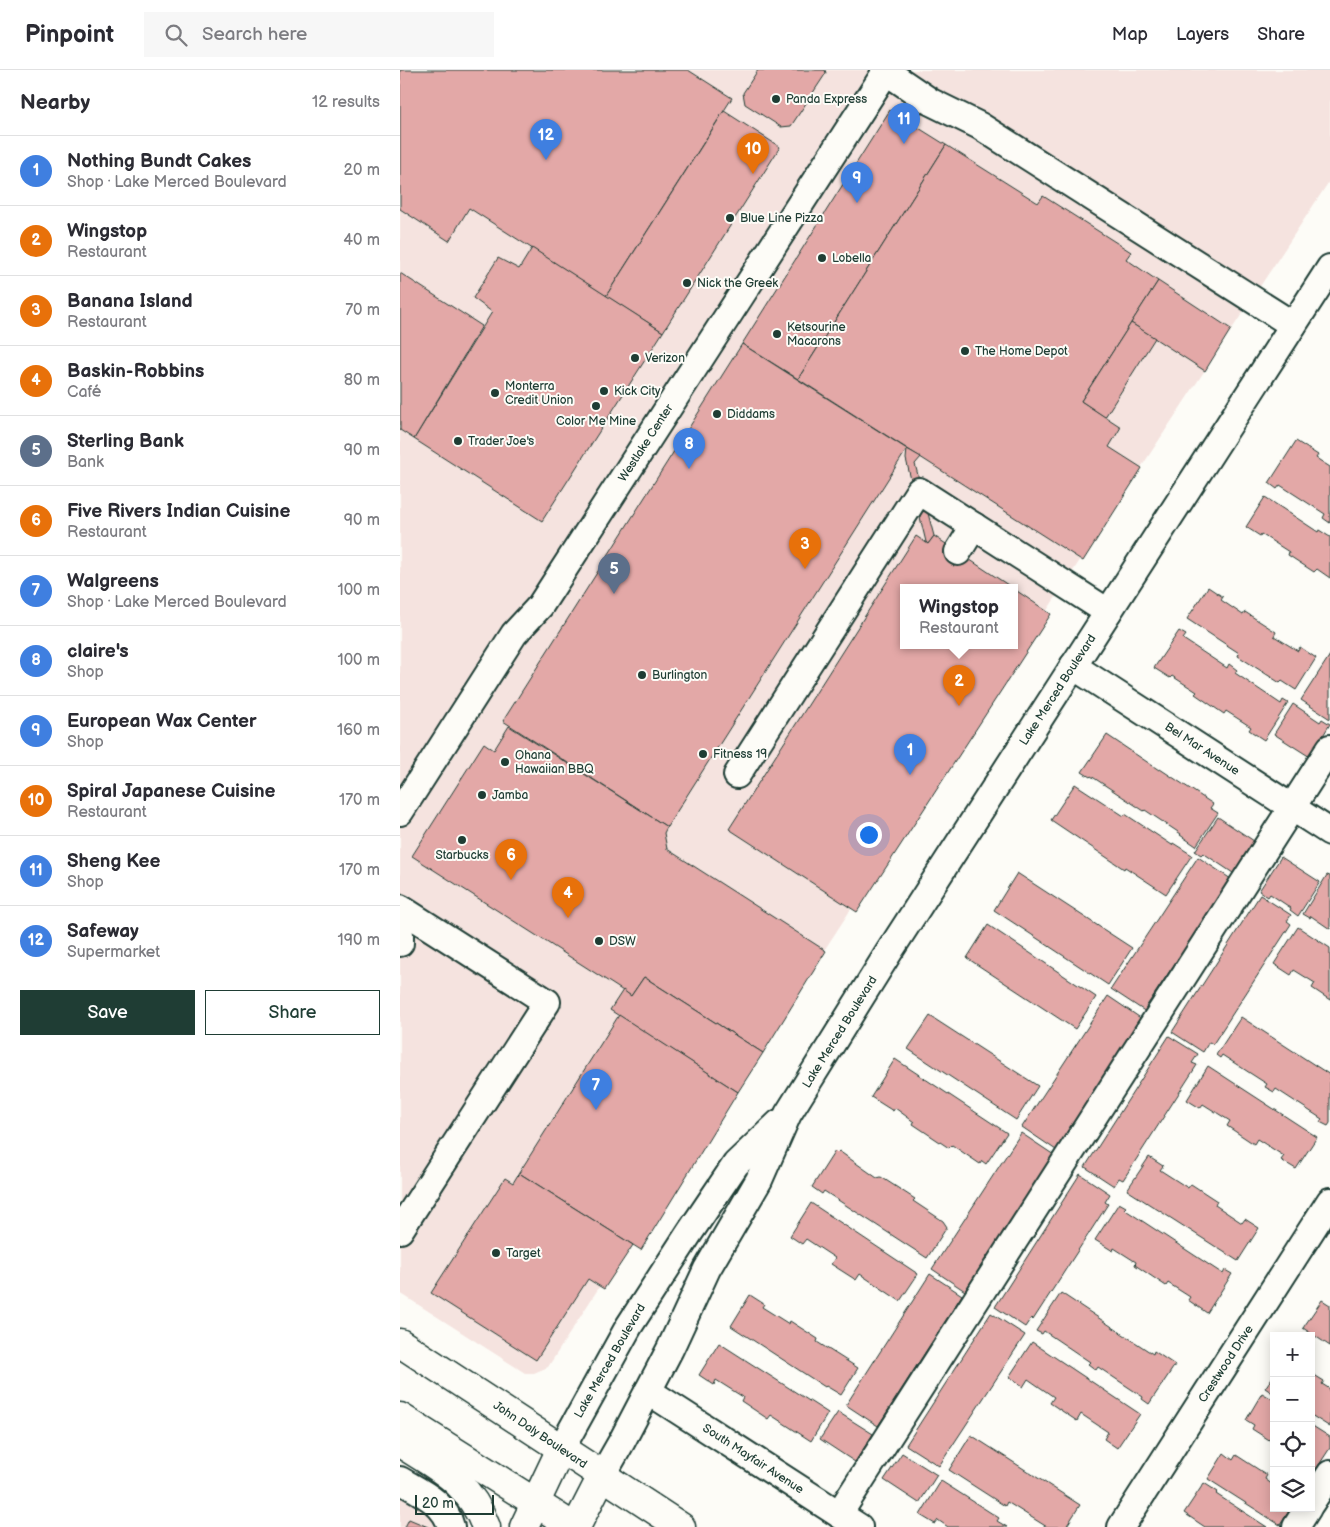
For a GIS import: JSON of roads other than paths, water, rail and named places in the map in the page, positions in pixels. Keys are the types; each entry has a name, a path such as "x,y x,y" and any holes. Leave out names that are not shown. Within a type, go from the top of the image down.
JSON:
{"main road":[{"name":"John Daly Boulevard","path":"400,1343 681,1527"},
{"path":"400,1417 575,1527"},
{"path":"400,1443 461,1484 475,1504 486,1527"},
{"name":"Lake Merced Boulevard","path":"524,1527 561,1449"},
{"name":"Lake Merced Boulevard","path":"575,1527 602,1476"}],"street":[{"path":"886,70 932,102 988,131 1293,325"},
{"name":"Westlake Center","path":"400,812 514,634 540,606 886,70"},
{"name":"Lake Merced Boulevard","path":"602,1476 670,1349 707,1269 731,1231 759,1180 788,1114 889,952 1330,268"},
{"path":"738,775 825,658 919,491 1108,612"},
{"path":"958,552 974,526"},
{"name":"Bel Mar Avenue","path":"1073,666 1330,832"},
{"path":"849,1521 1330,748"},
{"path":"400,908 547,1002 400,1230"},
{"path":"400,934 400,943"},
{"name":"Lake Merced Boulevard","path":"561,1449 597,1382 645,1300 736,1164 788,1114"},
{"name":"Crestwood Drive","path":"1121,1527 1330,1202"},
{"name":"South Mayfair Avenue","path":"648,1391 849,1521"},
{"path":"1315,1497 1330,1474"},
{"path":"400,1480 442,1508 451,1527"},
{"path":"1296,1527 1305,1512"}],"place":[{"name":"Panda Express","path":"776,99"},
{"name":"Sheng Kee","path":"904,144"},
{"name":"Safeway","path":"546,160"},
{"name":"Spiral Japanese Cuisine","path":"753,174"},
{"name":"European Wax Center","path":"857,203"},
{"name":"Blue Line Pizza","path":"730,218"},
{"name":"Lobella","path":"822,258"},
{"name":"Nick the Greek","path":"687,283"},
{"name":"Ketsourine Macarons","path":"777,334"},
{"name":"The Home Depot","path":"965,351"},
{"name":"Verizon","path":"635,358"},
{"name":"Kick City","path":"604,391"},
{"name":"Monterra Credit Union","path":"495,393"},
{"name":"Color Me Mine","path":"596,406"},
{"name":"Diddams","path":"717,414"},
{"name":"Trader Joe's","path":"458,441"},
{"name":"claire's","path":"689,469"},
{"name":"Banana Island","path":"805,569"},
{"name":"Sterling Bank","path":"614,594"},
{"name":"Burlington","path":"642,675"},
{"name":"Wingstop","path":"959,706"},
{"name":"Fitness 19","path":"703,754"},
{"name":"Ohana Hawaiian BBQ","path":"505,762"},
{"name":"Nothing Bundt Cakes","path":"910,775"},
{"name":"Jamba","path":"482,795"},
{"name":"Starbucks","path":"462,840"},
{"name":"Five Rivers Indian Cuisine","path":"511,880"},
{"name":"Baskin-Robbins","path":"568,918"},
{"name":"DSW","path":"599,941"},
{"name":"Walgreens","path":"596,1110"},
{"name":"Target","path":"496,1253"}]}
